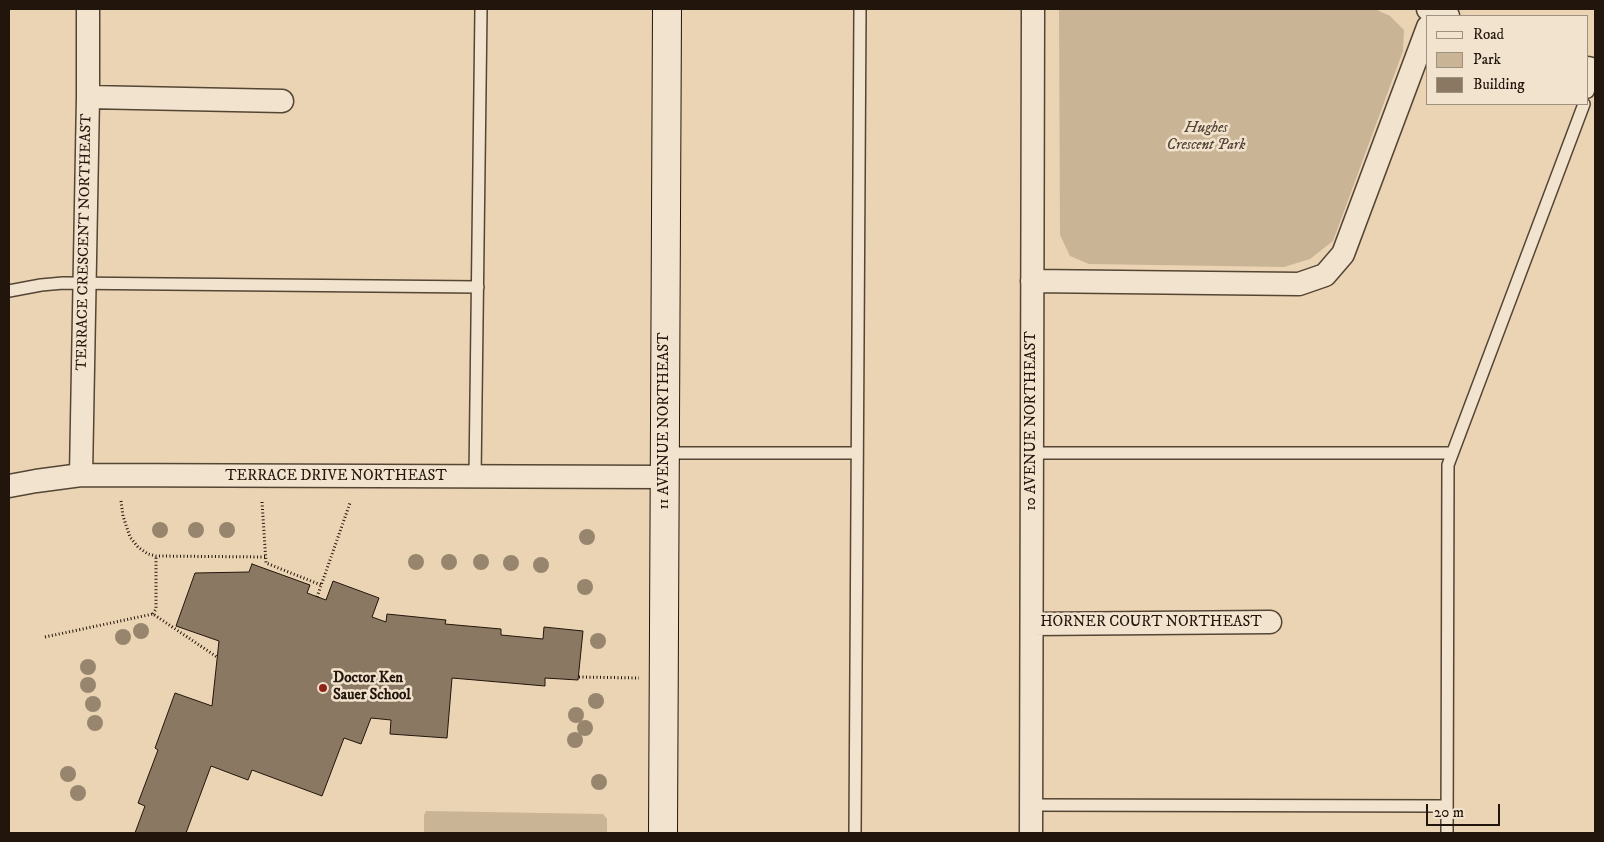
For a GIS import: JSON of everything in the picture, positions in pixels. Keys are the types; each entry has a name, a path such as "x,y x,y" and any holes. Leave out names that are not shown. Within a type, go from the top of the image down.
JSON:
{"street":[{"name":"TERRACE CRESCENT NORTHEAST","path":"81,475 88,9"},
{"name":"11 AVENUE NORTHEAST","path":"662,833 667,9"},
{"name":"10 AVENUE NORTHEAST","path":"1031,833 1033,9"},
{"path":"1032,281 1299,284 1325,275 1343,254 1426,37"},
{"path":"88,97 282,101"},
{"name":"TERRACE DRIVE NORTHEAST","path":"9,486 81,475 475,477 665,465"},
{"name":"HORNER COURT NORTHEAST","path":"1032,624 1270,622"}],"lane":[{"path":"475,477 481,9"},
{"path":"856,833 860,9"},
{"path":"1589,89 1595,71"},
{"path":"1447,833 1448,465 1584,105"},
{"path":"9,291 63,283 478,287"},
{"path":"665,465 857,453"},
{"path":"1032,454 1452,453"},
{"path":"1031,805 1447,806"}],"path":[{"path":"121,501 123,516 130,537 138,547 148,554 156,556 265,557"},
{"path":"262,502 266,563 321,586"},
{"path":"317,597 350,503"},
{"path":"153,614 156,609 156,556"},
{"path":"45,637 153,614 217,658"},
{"path":"579,677 641,678"}],"green space":[{"name":"Hughes Crescent Park","path":"1059,9 1375,9 1390,16 1404,30 1403,51 1333,241 1310,259 1284,267 1089,264 1070,256 1060,235"},
{"path":"426,811 603,814 607,819 607,833 424,833 424,815"}],"building":[{"path":"252,564 310,585 307,593 326,600 333,581 379,598 372,617 386,622 387,614 446,620 445,624 501,629 501,635 543,639 544,627 583,631 578,680 545,678 545,686 452,678 447,738 390,734 391,720 371,718 361,744 344,738 322,796 252,770 248,780 211,766 186,833 135,833 145,806 138,803 158,750 155,748 175,693 212,706 219,641 176,626 195,573 249,572"}],"place":[{"name":"Doctor Ken Sauer School","path":"323,688"}]}
